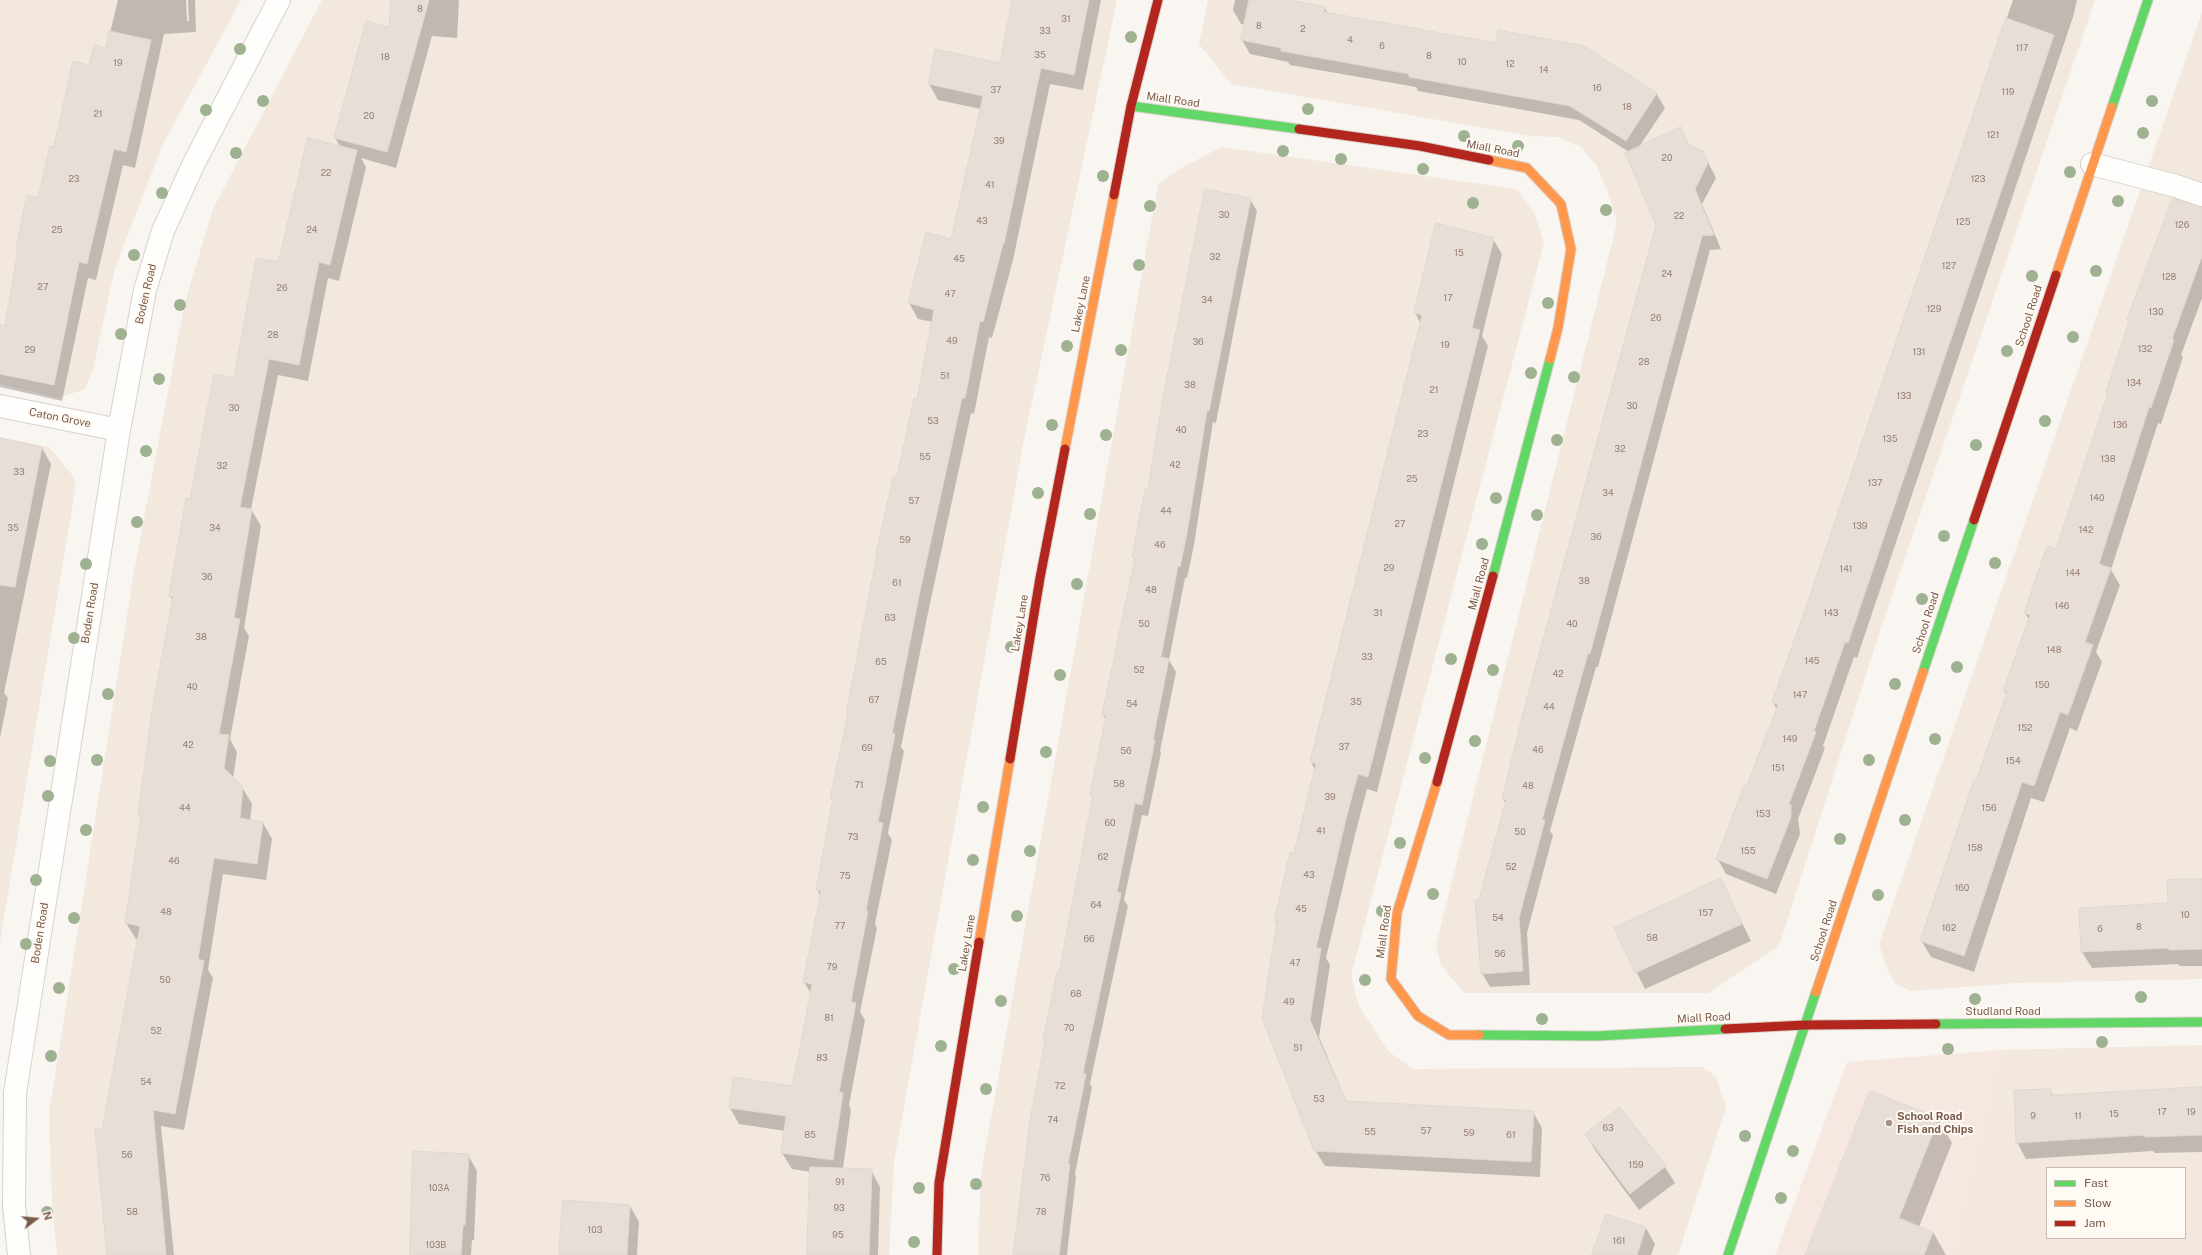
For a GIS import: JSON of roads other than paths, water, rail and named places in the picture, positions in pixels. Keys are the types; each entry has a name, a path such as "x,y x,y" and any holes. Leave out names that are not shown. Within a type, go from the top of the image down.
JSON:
{"street":[{"name":"Boden Road","path":"19,1255 14,1206 7,1093 145,290 163,231 194,162 279,0"},
{"name":"Lakey Lane","path":"937,1255 939,1183 1038,585 1131,106 1158,0"},
{"name":"School Road","path":"1728,1255 2148,0"},
{"name":"Miall Road","path":"1131,106 1420,146 1527,168 1560,204 1571,249 1558,328 1450,740 1397,913 1391,978 1418,1016 1450,1035 1597,1036 1805,1025"},
{"path":"2092,164 2176,186 2202,195"},
{"name":"Caton Grove","path":"0,406 120,430"},
{"name":"Studland Road","path":"1805,1025 2202,1022"}],"place":[{"name":"School Road Fish and Chips","path":"1889,1123"}]}
